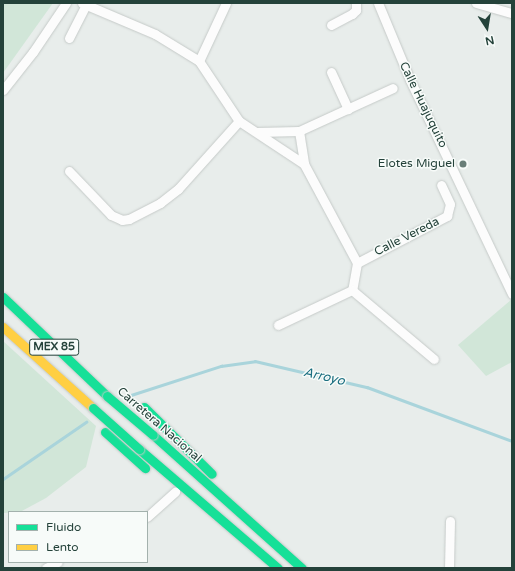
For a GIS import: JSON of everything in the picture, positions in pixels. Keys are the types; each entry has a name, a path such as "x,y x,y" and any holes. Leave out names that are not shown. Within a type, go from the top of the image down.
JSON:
{"highway":[{"name":"Carretera Nacional","path":"3,297 107,396 302,568"},
{"name":"MEX 85","path":"3,327 139,450 278,568"},
{"name":"MEX 85","path":"144,407 228,490 235,509"},
{"name":"MEX 85","path":"105,432 175,492 202,503"}],"street":[{"path":"3,90 66,3"},
{"path":"199,61 226,3"},
{"path":"331,25 352,14 356,10 356,3"},
{"name":"Calle Huajuquito","path":"378,3 398,54 512,294"},
{"path":"476,3 512,12"},
{"path":"69,38 85,4 155,34 199,61 239,120 304,164"},
{"path":"332,72 348,109"},
{"path":"256,132 299,131 393,88"},
{"path":"69,171 111,215 122,220 129,219 160,203 178,189 239,120"},
{"path":"299,131 304,164 357,263 352,290"},
{"name":"Calle Vereda","path":"357,263 447,216 450,204 441,185"},
{"path":"278,325 352,290"},
{"path":"352,290 434,359"},
{"path":"148,516 175,492"},
{"path":"449,568 450,521"},
{"path":"46,568 56,563"}],"green space":[{"path":"3,3 53,3 3,73"},
{"path":"512,299 512,362 486,376 458,345"},
{"path":"3,341 96,426 86,467 46,498 22,511 8,511 8,513 3,513"}],"waterway":[{"name":"Arroyo","path":"131,395 221,366 255,361 367,387 512,441"},
{"name":"Arroyo","path":"3,479 86,422"}],"traffic: fast":[{"path":"3,297 107,396"},
{"path":"107,396 153,435"},
{"path":"144,407 212,474"},
{"path":"93,408 139,449"},
{"path":"105,432 145,468"},
{"path":"153,435 302,568"},
{"path":"139,449 278,568"}],"traffic: slow":[{"path":"3,327 93,408"}],"place":[{"name":"Elotes Miguel","path":"463,164"}]}
